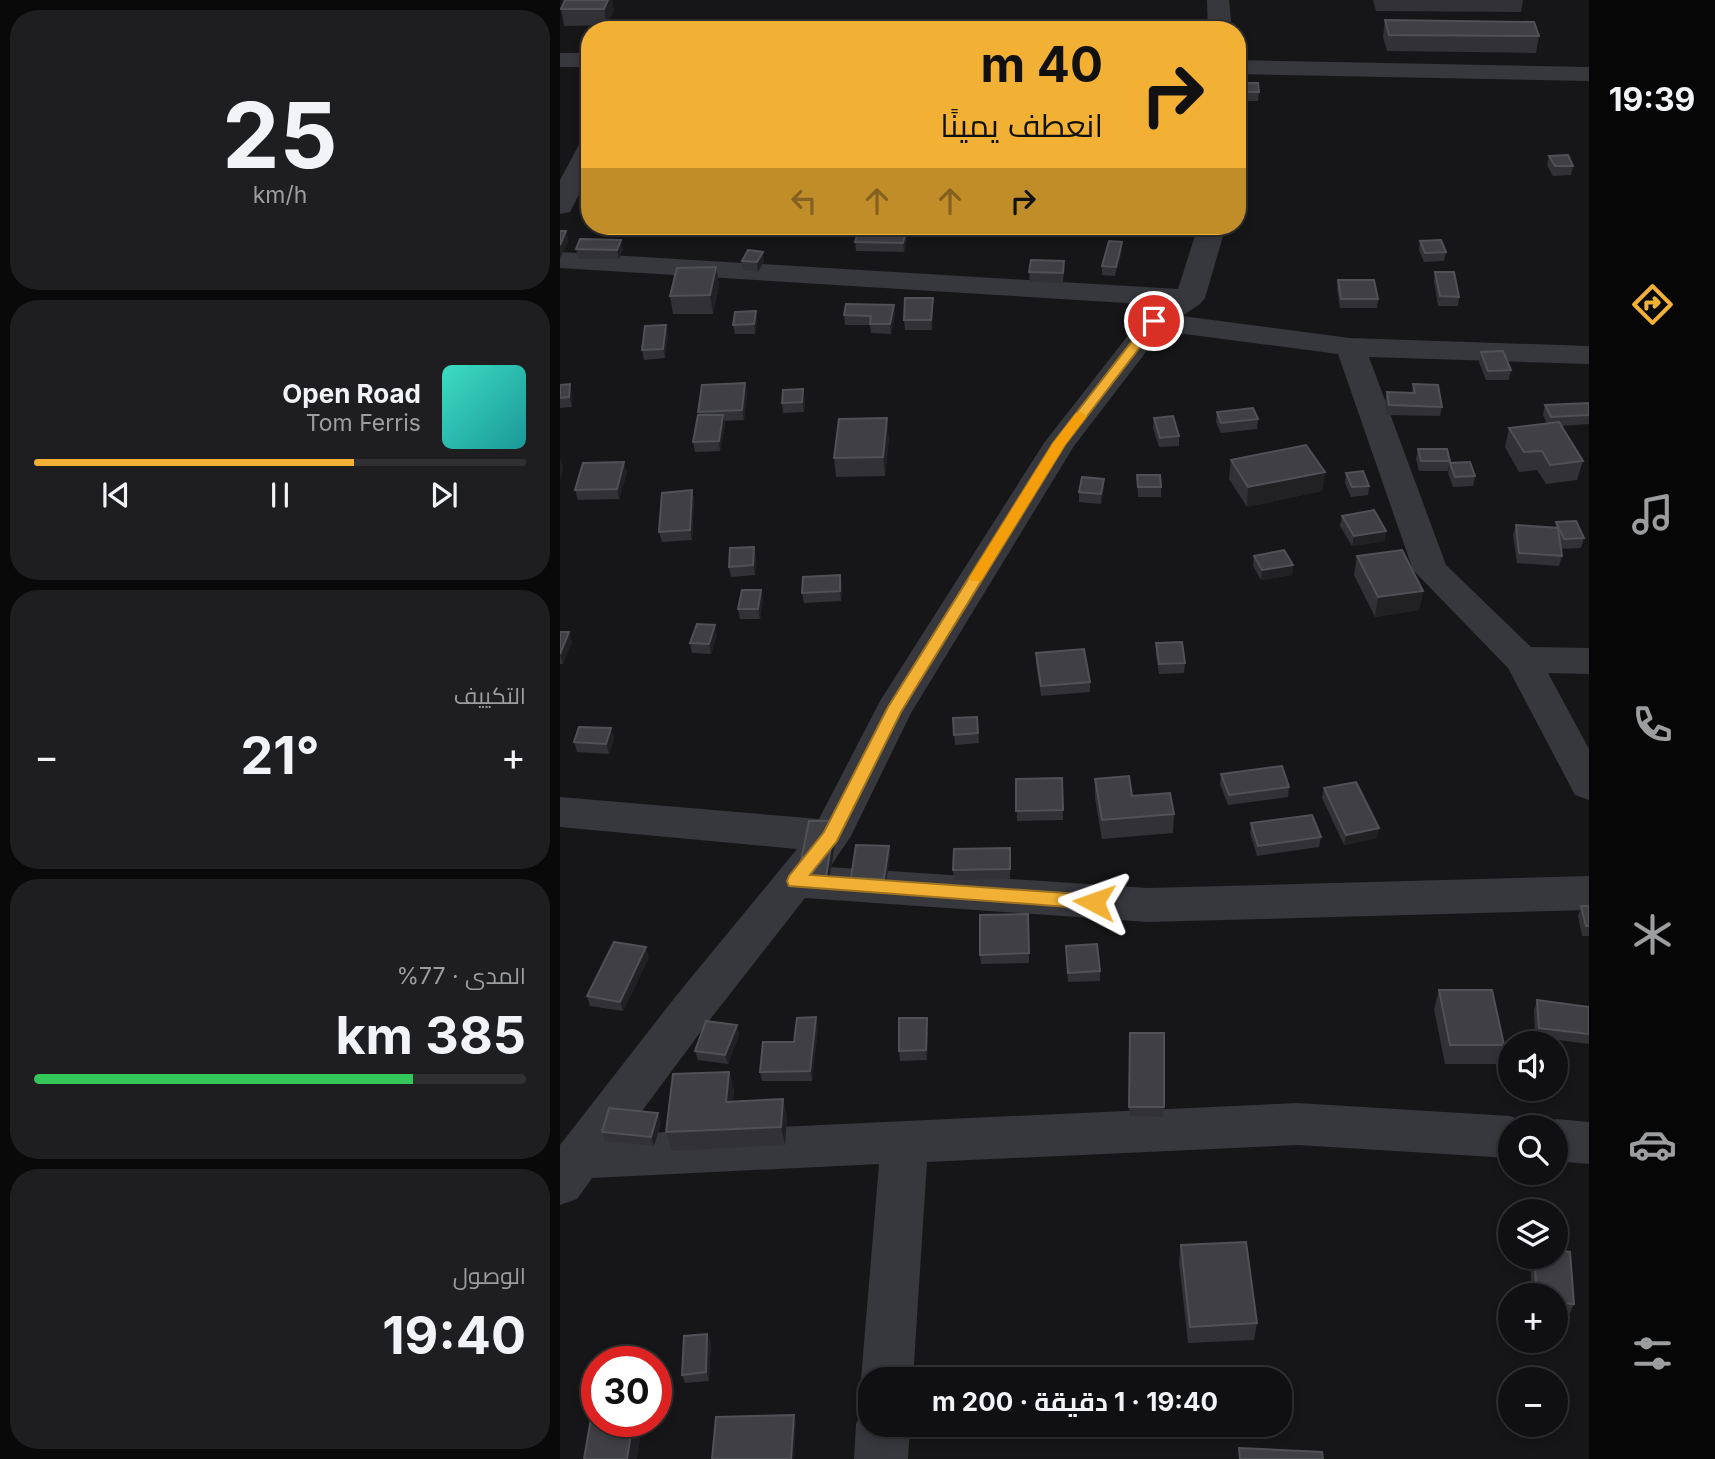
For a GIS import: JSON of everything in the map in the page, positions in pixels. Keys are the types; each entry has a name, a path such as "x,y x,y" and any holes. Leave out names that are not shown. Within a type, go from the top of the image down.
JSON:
{"street":[{"path":"1218,0 1219,21"},
{"path":"560,60 581,61"},
{"path":"1246,66 1589,74"},
{"path":"560,206 581,164"},
{"path":"570,1170 831,836 893,711 1059,443 1154,321 1190,298 1209,235"},
{"path":"560,260 1190,298"},
{"path":"1154,321 1350,347 1589,355"},
{"path":"1350,347 1430,570 1522,660 1589,785"},
{"path":"1522,660 1589,661"},
{"path":"560,812 831,836"},
{"path":"795,881 1148,905 1589,893"},
{"path":"570,1170 905,1142 1297,1124 1498,1137"},
{"path":"1568,1141 1589,1143"},
{"path":"888,1367 905,1142"},
{"path":"881,1459 882,1437"}],"building":[{"path":"565,0 608,0 604,9 561,9"},
{"path":"1385,20 1534,22 1539,36 1389,35"},
{"path":"1246,83 1258,83 1259,92 1246,92"},
{"path":"1568,155 1573,166 1555,166 1549,156"},
{"path":"560,231 566,231 560,245"},
{"path":"857,235 905,235 903,243 855,242"},
{"path":"580,239 621,240 617,250 576,249"},
{"path":"1441,240 1446,252 1425,253 1420,241"},
{"path":"1109,241 1122,242 1116,267 1102,266"},
{"path":"748,250 763,252 757,262 742,261"},
{"path":"1031,260 1064,261 1063,273 1029,272"},
{"path":"716,267 710,295 670,296 677,268"},
{"path":"1435,272 1454,272 1459,297 1440,296"},
{"path":"1338,280 1374,280 1378,299 1341,299"},
{"path":"905,298 933,298 931,320 904,320"},
{"path":"846,304 894,305 890,324 870,324 871,316 844,315"},
{"path":"756,311 754,324 733,325 735,312"},
{"path":"666,325 663,349 642,350 645,326"},
{"path":"1503,351 1511,370 1488,371 1481,352"},
{"path":"745,383 742,410 698,412 702,385"},
{"path":"570,384 569,397 560,398 560,385"},
{"path":"1413,384 1438,385 1442,407 1389,405 1387,392 1415,393"},
{"path":"803,389 802,402 782,403 783,390"},
{"path":"1589,403 1589,415 1551,417 1545,405"},
{"path":"1253,408 1258,419 1221,423 1217,412"},
{"path":"698,415 723,415 719,441 693,442"},
{"path":"1173,416 1179,436 1160,438 1154,418"},
{"path":"887,418 883,457 834,458 839,419"},
{"path":"1559,422 1583,461 1550,465 1542,451 1524,452 1509,428"},
{"path":"1306,445 1325,472 1248,487 1231,460"},
{"path":"1418,449 1447,449 1450,461 1421,461"},
{"path":"624,462 617,489 575,490 583,463"},
{"path":"1470,462 1475,476 1455,477 1450,463"},
{"path":"1363,471 1369,486 1352,487 1346,473"},
{"path":"1137,475 1160,475 1161,487 1138,487"},
{"path":"1082,477 1104,479 1101,494 1079,492"},
{"path":"692,490 690,530 659,532 662,493"},
{"path":"1374,510 1386,531 1354,536 1342,516"},
{"path":"1576,521 1584,538 1564,539 1556,522"},
{"path":"1516,525 1558,528 1562,556 1519,553"},
{"path":"754,547 753,565 729,567 730,548"},
{"path":"1284,550 1293,565 1262,570 1254,556"},
{"path":"1402,550 1423,591 1378,597 1357,556"},
{"path":"840,575 840,591 802,593 803,577"},
{"path":"742,590 761,590 758,609 738,609"},
{"path":"697,624 715,625 709,644 690,643"},
{"path":"560,632 569,632 560,654"},
{"path":"1182,642 1185,663 1159,664 1156,643"},
{"path":"1084,649 1090,682 1041,686 1036,653"},
{"path":"977,717 978,733 954,735 953,718"},
{"path":"579,727 611,728 606,744 574,742"},
{"path":"1282,766 1289,787 1229,795 1221,774"},
{"path":"1129,776 1132,796 1170,793 1174,814 1102,820 1095,779"},
{"path":"1062,778 1063,810 1016,811 1016,779"},
{"path":"1356,782 1379,828 1346,835 1324,788"},
{"path":"1312,815 1321,837 1258,846 1251,823"},
{"path":"809,821 835,821 826,877 798,876"},
{"path":"856,845 889,846 884,879 851,878"},
{"path":"1010,848 1010,869 953,870 954,849"},
{"path":"1581,906 1589,906 1589,926 1586,926"},
{"path":"1028,914 1029,953 980,955 980,915"},
{"path":"614,942 646,947 620,1002 587,996"},
{"path":"1097,944 1100,971 1068,973 1066,946"},
{"path":"1439,990 1492,990 1501,1031 1498,1031 1498,1045 1450,1045"},
{"path":"1537,1000 1589,1007 1589,1034 1539,1028"},
{"path":"816,1017 810,1071 760,1072 763,1042 794,1042 797,1018"},
{"path":"899,1018 927,1018 926,1050 899,1051"},
{"path":"706,1021 737,1025 725,1055 695,1051"},
{"path":"1130,1033 1164,1033 1164,1107 1129,1107"},
{"path":"729,1072 726,1102 783,1099 781,1127 666,1132 673,1074"},
{"path":"609,1108 658,1113 651,1137 602,1132"},
{"path":"1246,1242 1257,1323 1190,1327 1181,1245"},
{"path":"1570,1252 1574,1304 1568,1303 1568,1283 1536,1283 1535,1269 1568,1269"},
{"path":"707,1334 706,1372 682,1375 684,1336"},
{"path":"794,1415 791,1459 712,1459 716,1417"},
{"path":"588,1437 630,1437 627,1459 584,1459"},
{"path":"1239,1448 1322,1452 1323,1459 1240,1459"}],"slow traffic":[{"path":"976,578 1059,443 1081,416"}],"route":[{"path":"1094,902 795,881 831,836 893,711 1059,443 1154,321"}]}
